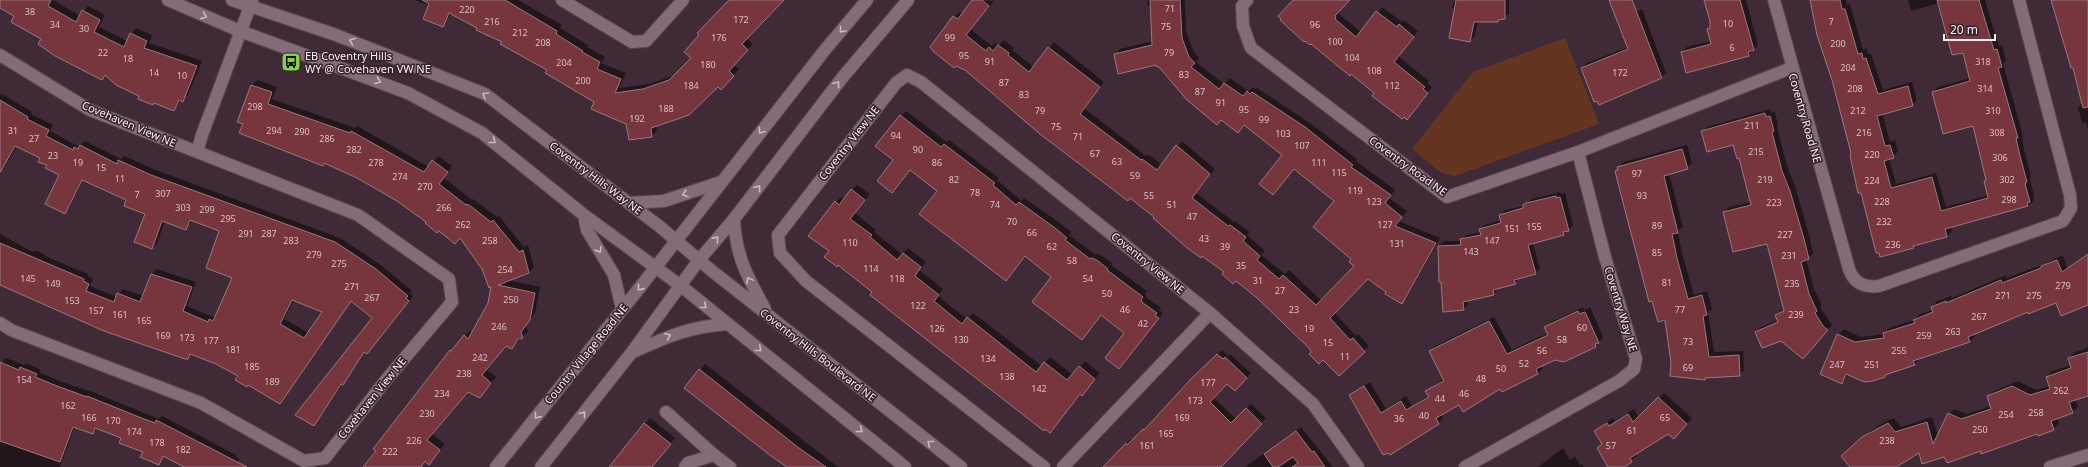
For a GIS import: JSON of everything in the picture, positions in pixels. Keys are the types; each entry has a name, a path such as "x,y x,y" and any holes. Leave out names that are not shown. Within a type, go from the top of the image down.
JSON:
{"street":[{"path":"168,0 240,31 408,93 475,129 584,215 656,266 905,467"},
{"name":"Coventry Hills Way NE","path":"232,0 251,4 336,35 485,94 629,203 676,241"},
{"path":"562,0 632,42 646,41 683,0"},
{"path":"676,241 824,51 867,0"},
{"path":"542,467 632,352 699,260 734,219 842,78 908,0"},
{"name":"Coventry Road NE","path":"1247,0 1242,6 1243,26 1251,48 1447,197 1578,152 1792,68 1848,269 1852,278 1861,285 1871,287 1879,286 2063,221 2071,208 2070,195 2019,0"},
{"path":"1774,0 1792,68"},
{"path":"198,152 202,135 251,4"},
{"name":"Covehaven View NE","path":"0,55 90,110 358,215 449,279 452,302 386,380 325,458 304,461 202,403 11,330 0,324"},
{"name":"Coventry View NE","path":"1044,467 806,281 780,253 778,235 896,83 907,75 921,82 1210,313 1313,404 1358,467"},
{"name":"Coventry Way NE","path":"1465,467 1619,381 1634,369 1636,359 1605,257 1578,152"},
{"path":"629,203 664,201 722,182"},
{"path":"584,215 587,230 614,275 622,309"},
{"path":"734,219 738,251 744,272 767,314"},
{"name":"Coventry Hills Boulevard NE","path":"676,241 961,467"},
{"name":"Country Village Road NE","path":"496,467 676,241"},
{"path":"1063,467 1210,313"},
{"path":"632,352 684,330 701,326 728,324"},
{"path":"666,412 714,455 730,467"},
{"path":"685,467 688,463 714,455"},
{"path":"2050,467 2088,455"}],"shaded area":[{"path":"1565,38 1599,124 1455,176 1441,173 1412,149 1473,72"}],"building":[{"path":"0,0 51,0 48,6 76,22 82,10 100,20 94,32 124,47 130,33 147,41 144,48 197,66 183,102 179,100 174,111 154,103 153,105 138,99 139,96 116,85 105,75 102,80 55,56 38,44 41,39 11,22 14,16 0,8"},
{"path":"422,0 505,0 557,31 556,34 583,51 582,52 600,62 597,69 621,79 615,93 643,89 669,80 691,58 684,52 699,35 697,33 729,0 784,0 742,44 748,50 729,71 734,76 721,90 718,87 689,115 651,128 652,137 629,140 626,124 591,109 594,102 545,73 547,70 500,44 502,42 476,30 477,28 449,13 443,27 423,19 429,4"},
{"path":"972,0 982,0 989,6 966,35 986,51 989,47 993,51 998,45 1029,72 1048,47 1100,87 1080,114 1141,160 1142,159 1157,170 1176,145 1210,174 1192,198 1228,226 1230,225 1246,237 1243,241 1260,256 1257,260 1279,279 1283,275 1316,305 1354,266 1349,262 1351,259 1313,227 1334,201 1294,169 1273,195 1259,184 1282,155 1244,125 1238,133 1221,120 1217,125 1187,100 1156,65 1118,74 1114,54 1152,45 1150,0 1180,0 1182,38 1189,57 1195,63 1191,67 1219,89 1224,83 1243,96 1247,91 1250,94 1252,92 1305,127 1353,165 1351,167 1391,195 1385,203 1402,217 1395,226 1436,243 1402,304 1385,294 1386,292 1368,279 1330,318 1350,340 1353,338 1365,352 1339,376 1323,360 1319,364 1309,354 1311,352 1309,348 1256,297 1236,281 1233,284 1222,274 1224,272 1202,256 1201,258 1186,247 1153,218 1154,217 1130,198 1128,201 1040,134 965,70 956,66 954,68 934,52 930,47 953,16 958,19"},
{"path":"1293,0 1350,0 1335,16 1335,19 1356,37 1376,11 1397,27 1399,24 1414,37 1394,62 1425,87 1423,89 1428,93 1407,120 1404,117 1402,119 1372,96 1374,93 1351,74 1350,76 1311,44 1310,45 1305,41 1304,42 1280,20 1281,19 1278,16"},
{"path":"1456,0 1505,0 1505,19 1498,20 1498,22 1474,22 1470,42 1449,38"},
{"path":"1609,0 1632,0 1662,78 1599,105 1597,101 1594,102 1581,68 1628,49"},
{"path":"1704,0 1740,0 1754,50 1748,52 1749,56 1686,73 1681,52 1711,44 1707,29 1710,28 1710,21"},
{"path":"1810,0 1840,0 1842,9 1845,9 1858,54 1862,53 1863,59 1866,58 1878,94 1908,86 1913,106 1877,116 1885,146 1890,145 1894,158 1884,161 1891,188 1932,177 1941,211 1988,198 1984,181 1986,180 1973,126 1943,134 1932,92 1970,81 1963,53 1952,55 1937,0 1979,0 1994,50 1997,49 2002,67 1998,68 2018,138 2016,138 2027,182 2025,184 2030,202 2027,203 2028,206 1945,229 1947,237 1880,257 1879,253 1876,253 1861,193 1858,193 1850,156 1851,153 1832,80 1817,35"},
{"path":"2051,0 2088,0 2088,107 2083,108 2073,68 2071,68"},
{"path":"251,85 272,92 268,104 350,133 351,131 424,172 432,160 448,172 439,184 491,222 493,220 519,252 523,250 529,273 498,285 535,293 530,320 521,332 523,338 518,339 512,349 506,346 482,375 491,383 480,398 468,392 427,440 440,450 429,465 425,461 421,467 363,467 376,451 373,449 450,350 451,351 464,335 468,339 488,303 491,287 489,288 482,269 460,238 455,244 439,231 437,233 425,223 426,222 397,201 357,178 324,163 323,166 239,133 243,124 237,122"},
{"path":"0,100 28,117 27,119 49,130 46,136 73,150 74,147 78,149 80,145 117,164 118,160 151,175 335,242 376,269 408,296 406,298 409,301 367,354 364,352 314,426 295,415 372,318 351,301 280,404 248,385 247,387 235,380 238,376 216,364 190,354 188,359 185,359 104,331 0,285 0,243 84,279 83,281 89,284 86,291 114,302 117,293 140,302 151,274 192,287 183,311 208,322 209,319 213,321 232,278 206,268 219,231 190,220 186,230 162,221 152,249 134,242 145,214 124,206 126,200 82,180 65,214 45,204 59,175 45,168 47,165 38,162 40,158 15,146 0,173","holes":["292,300 322,312 304,338 280,324"]},
{"path":"1765,113 1766,117 1770,116 1774,131 1772,132 1782,171 1790,191 1809,259 1801,262 1809,294 1817,311 1815,313 1823,326 1828,330 1803,359 1781,341 1762,348 1755,332 1778,322 1775,315 1784,311 1767,244 1733,252 1723,212 1751,205 1739,158 1737,159 1733,145 1707,152 1701,131"},
{"path":"900,115 941,147 944,144 995,183 993,185 1016,205 1019,202 1055,228 1067,238 1065,240 1090,259 1092,258 1098,261 1108,269 1107,270 1143,297 1141,300 1143,303 1157,313 1155,316 1159,318 1119,369 1105,358 1124,333 1101,315 1082,340 1032,302 1051,277 1025,256 1006,281 919,214 937,191 910,170 892,193 877,181 893,160 875,146"},
{"path":"1682,149 1688,169 1664,176 1678,233 1672,234 1677,258 1688,299 1702,295 1707,315 1703,316 1709,357 1739,355 1740,376 1705,378 1705,380 1670,376 1671,363 1665,320 1658,322 1652,301 1649,302 1620,191 1615,171 1618,170 1617,167"},
{"path":"851,189 865,200 850,219 872,235 870,237 897,260 903,253 921,267 915,276 939,295 934,301 962,324 967,317 1036,372 1044,362 1067,380 1079,366 1095,379 1082,396 1080,394 1050,433 1045,429 1044,431 870,295 872,292 838,265 837,267 824,257 829,251 808,236 835,201 839,205"},
{"path":"1556,196 1556,198 1560,197 1569,231 1563,232 1564,235 1528,245 1536,274 1514,280 1516,284 1493,290 1494,295 1463,302 1464,310 1443,312 1441,282 1439,282 1438,246 1461,245 1460,239 1481,235 1479,229 1501,223 1499,215 1523,208 1523,205 1526,203"},
{"path":"2088,254 2088,305 2061,316 2056,303 2028,314 2028,312 1968,337 1970,342 1913,361 1915,365 1885,375 1885,377 1873,381 1864,382 1846,374 1842,384 1820,374 1837,334 1855,342 1884,338 1883,333 1915,323 1913,320 1933,312 1931,307 1946,301 1946,303 2001,280 2002,283 2041,268 2041,266 2057,260 2062,272"},
{"path":"1578,311 1579,314 1585,312 1599,343 1595,344 1596,347 1564,362 1555,360 1536,369 1538,374 1502,392 1500,389 1463,412 1459,405 1436,418 1439,424 1390,455 1388,453 1383,455 1349,395 1364,386 1381,413 1401,401 1406,410 1429,397 1425,391 1444,381 1429,351 1489,321 1507,354 1548,335 1544,327"},
{"path":"2088,352 2088,396 2069,402 2073,413 2051,421 2054,430 2038,436 2037,434 1981,454 1981,451 1947,463 1944,457 1922,464 1919,453 1896,467 1850,467 1841,456 1862,437 1888,423 1895,432 1927,422 1933,444 1948,413 1961,419 1991,409 1987,396 2012,386 2030,395 2050,389 2046,377 2071,368 2068,358"},
{"path":"1217,354 1223,359 1225,357 1247,378 1235,391 1227,384 1210,402 1231,423 1246,408 1262,424 1221,467 1103,467 1126,443 1127,445 1143,429 1144,430 1191,379"},
{"path":"0,362 19,370 20,367 37,374 35,377 155,423 156,420 247,467 184,467 163,456 159,465 140,457 143,452 119,443 121,438 95,428 93,434 73,427 60,462 0,441"},
{"path":"699,369 799,448 826,467 787,467 771,456 684,388"},
{"path":"1658,397 1687,424 1674,439 1668,434 1630,458 1632,462 1624,467 1608,467 1597,448 1602,444 1594,431 1607,423 1609,426 1628,414 1633,422"},
{"path":"644,423 671,444 652,467 609,467"},
{"path":"1296,431 1312,452 1314,451 1325,467 1292,467 1298,463 1293,457 1278,467 1273,467 1264,454"}],"place":[{"name":"EB Coventry Hills WY @ Covehaven VW NE","path":"291,62"}]}
